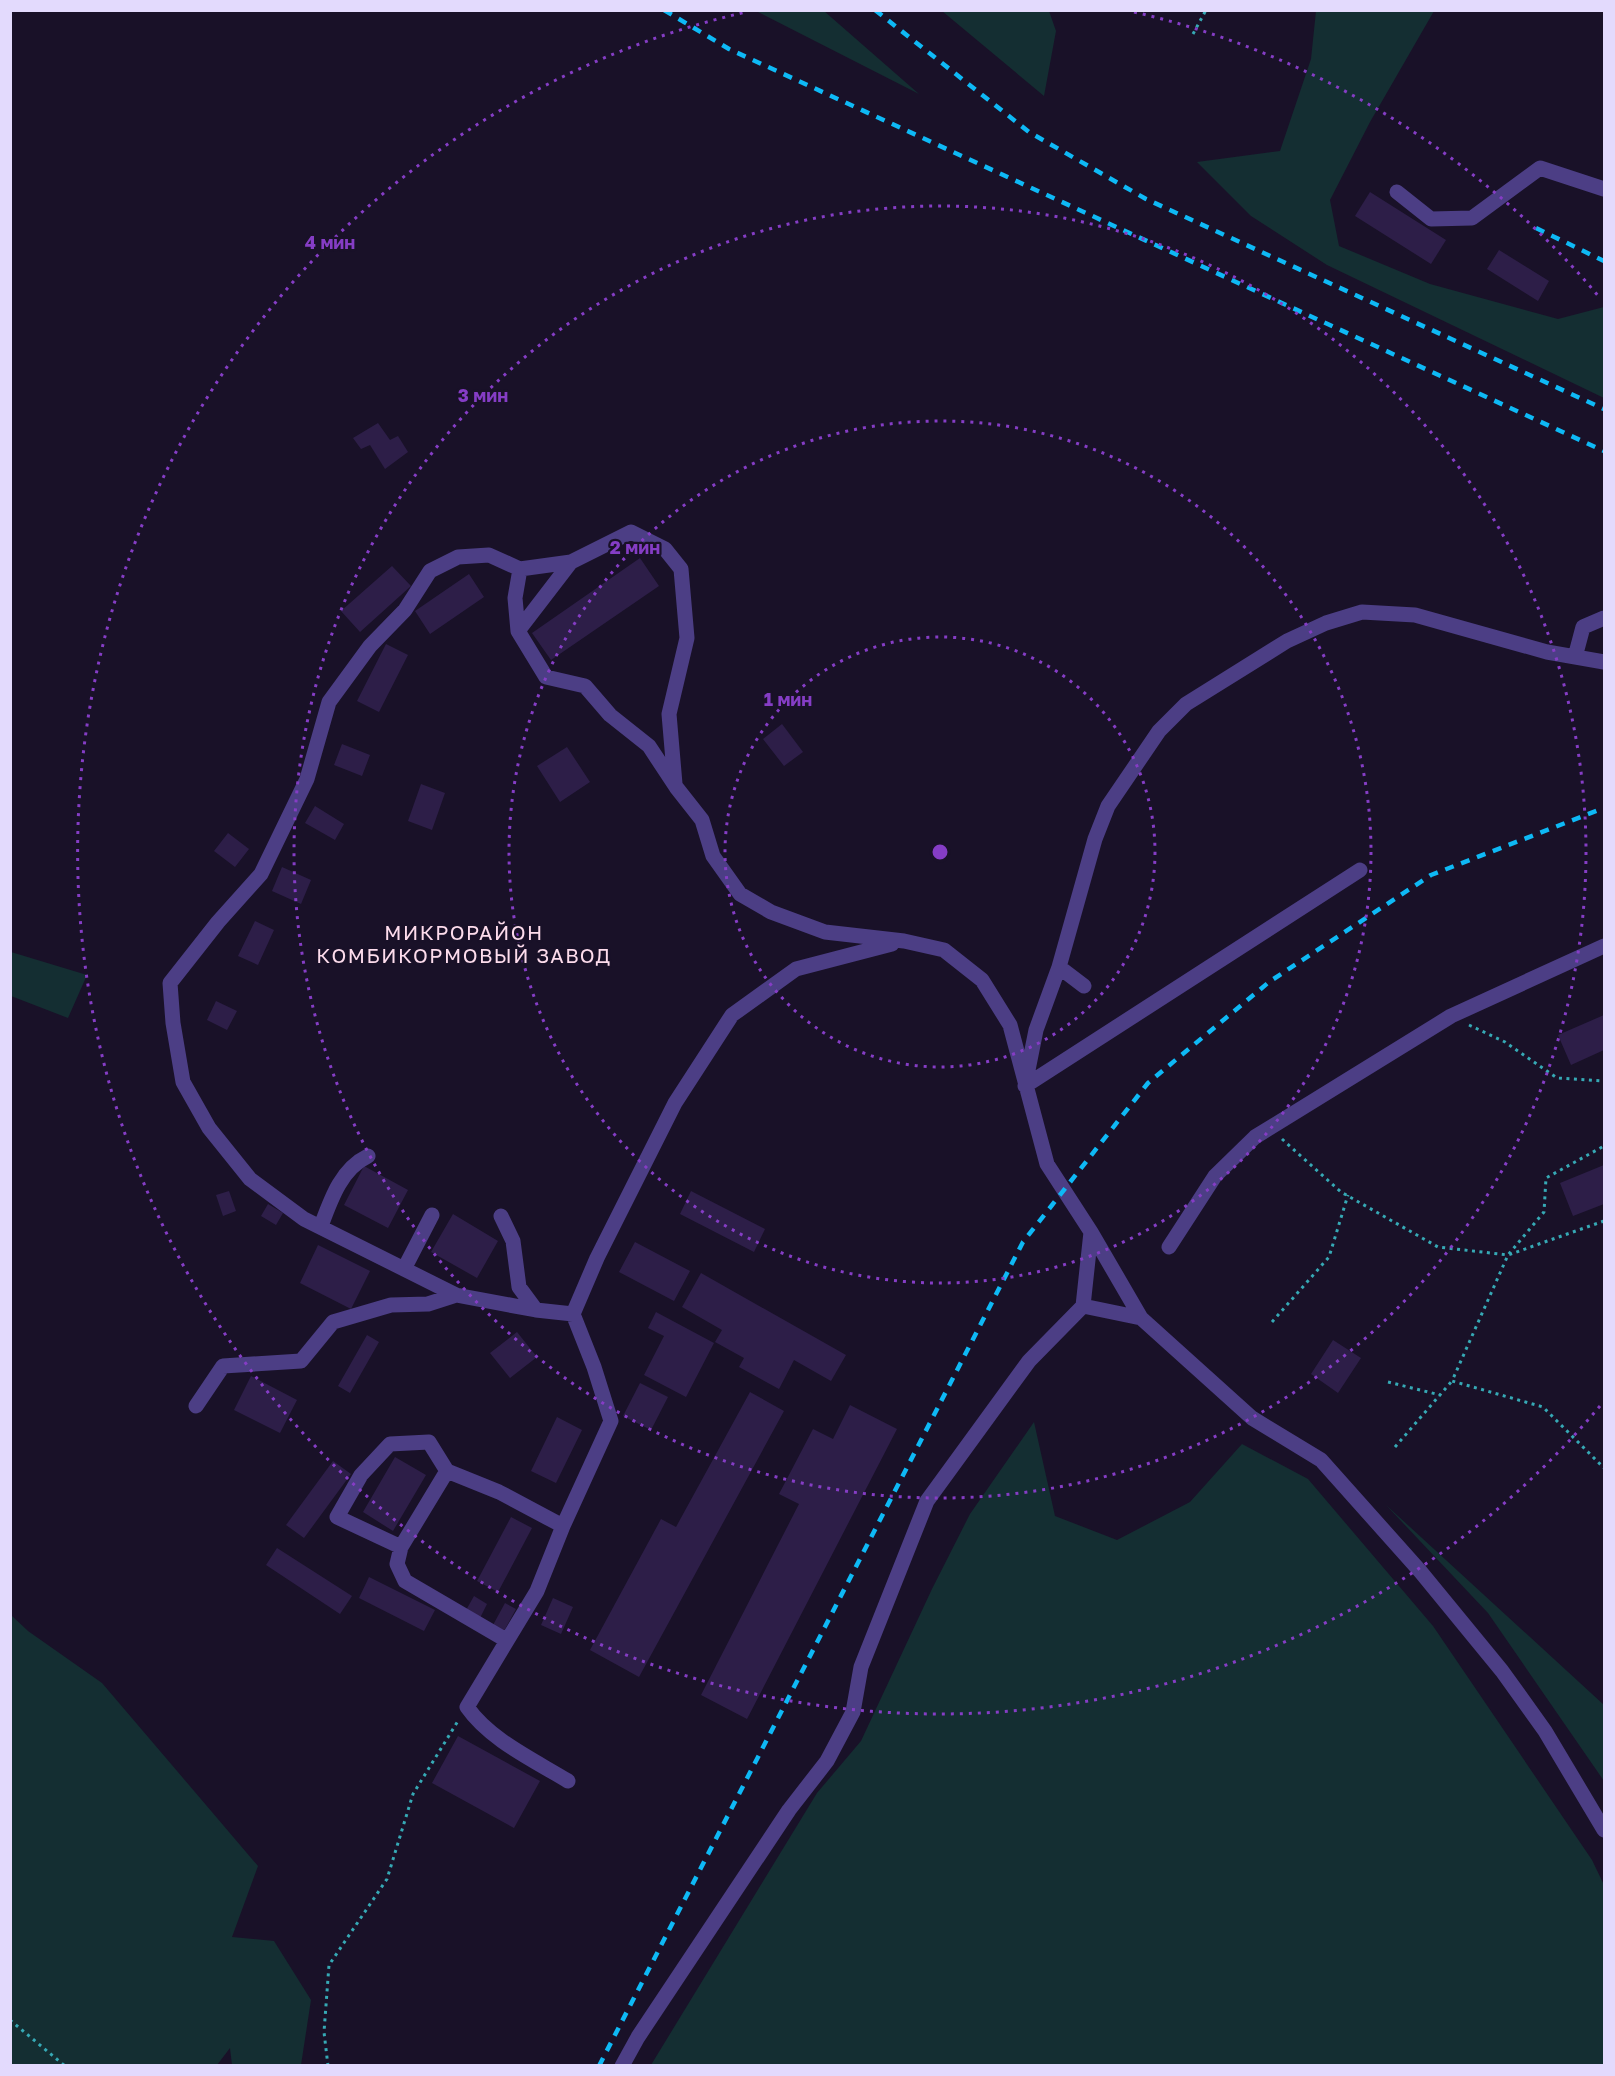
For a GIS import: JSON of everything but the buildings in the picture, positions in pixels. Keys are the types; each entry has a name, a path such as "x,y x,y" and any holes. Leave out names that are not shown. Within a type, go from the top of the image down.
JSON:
{"street":[{"path":"1397,192 1431,219 1472,218 1540,168 1605,189"},
{"path":"573,1314 536,1310 456,1295 304,1219 250,1179 209,1128 183,1082 173,1023 170,983 218,922 261,874 307,779 329,702 370,646 405,610 430,571 458,557 489,555 520,569 571,562 631,532 665,549 681,569 687,638 669,714 676,788"},
{"path":"518,631 571,562"},
{"path":"520,569 515,598 518,631 546,677 585,686 610,715 649,746 676,788 702,820 713,856 740,894 771,912 825,932 904,941 944,950 982,980 1010,1025 1047,1164 1091,1232 1141,1318 1252,1418 1321,1460 1428,1580 1502,1671 1545,1731 1605,1830"},
{"path":"1025,1086 1036,1030 1059,967 1095,839 1108,806 1159,731 1186,704 1287,641 1326,623 1362,612 1415,615 1460,629 1605,662"},
{"path":"1575,657 1583,627 1605,618"},
{"path":"1025,1086 1360,870"},
{"path":"568,1781 517,1750 475,1719 467,1707 537,1591 563,1526 612,1421 573,1314 597,1258 675,1103 732,1015 796,969 904,941"},
{"path":"1169,1247 1215,1176 1255,1137 1450,1016 1605,946"},
{"path":"1059,967 1084,986"},
{"path":"1010,1025 1036,1030"},
{"path":"321,1226 333,1194 355,1163 368,1156"},
{"path":"404,1269 432,1215"},
{"path":"501,1216 513,1241 519,1287 536,1310"},
{"path":"622,2066 638,2037 789,1810 827,1761 853,1712 861,1667 927,1501 1029,1361 1083,1306 1091,1232"},
{"path":"196,1406 223,1366 301,1361 333,1322 391,1305 428,1304 456,1295"},
{"path":"1083,1306 1141,1318"},
{"path":"401,1547 337,1517 361,1476 390,1444 429,1442 447,1471 499,1492 563,1526"},
{"path":"447,1471 401,1547 397,1564 405,1581 506,1640"}],"path":[{"path":"1193,34 1206,10"},
{"path":"1450,1016 1505,1042 1557,1078 1605,1081"},
{"path":"1269,1128 1348,1195 1438,1247 1508,1255 1605,1221"},
{"path":"1395,1447 1452,1381 1508,1255 1544,1212 1546,1178 1605,1146"},
{"path":"1272,1322 1329,1257 1348,1195"},
{"path":"1452,1381 1543,1407 1605,1468"},
{"path":"1388,1382 1440,1395"},
{"path":"328,2066 324,2032 329,1965 387,1879 413,1794 467,1707"},
{"path":"10,2020 65,2066"}],"green space":[{"path":"756,11 824,11 919,94"},
{"path":"942,11 1049,11 1056,31 1044,96"},
{"path":"1316,11 1434,11 1370,122 1330,200 1339,246 1430,284 1558,319 1604,307 1604,398 1327,265 1251,216 1197,162 1280,151 1311,59"},
{"path":"11,952 87,975 68,1018 11,996"},
{"path":"1034,1422 1055,1516 1117,1540 1190,1502 1242,1444 1308,1479 1433,1626 1592,1860 1604,1885 1604,2065 651,2065 817,1793 861,1741 970,1514"},
{"path":"1386,1505 1604,1705 1604,1781 1488,1613"},
{"path":"11,1615 28,1631 102,1683 258,1866 232,1937 274,1941 311,2000 301,2065 232,2065 230,2048 217,2065 11,2065"}],"railway":[{"path":"664,10 729,49 1604,451"},
{"path":"875,10 1029,132 1146,199 1604,409"},
{"path":"1536,228 1604,261"},
{"path":"599,2066 1023,1242 1148,1083 1269,982 1431,875 1604,808"}],"district":[{"name":"МИКРОРАЙОН КОМБИКОРМОВЫЙ ЗАВОД","path":"464,944"}]}
